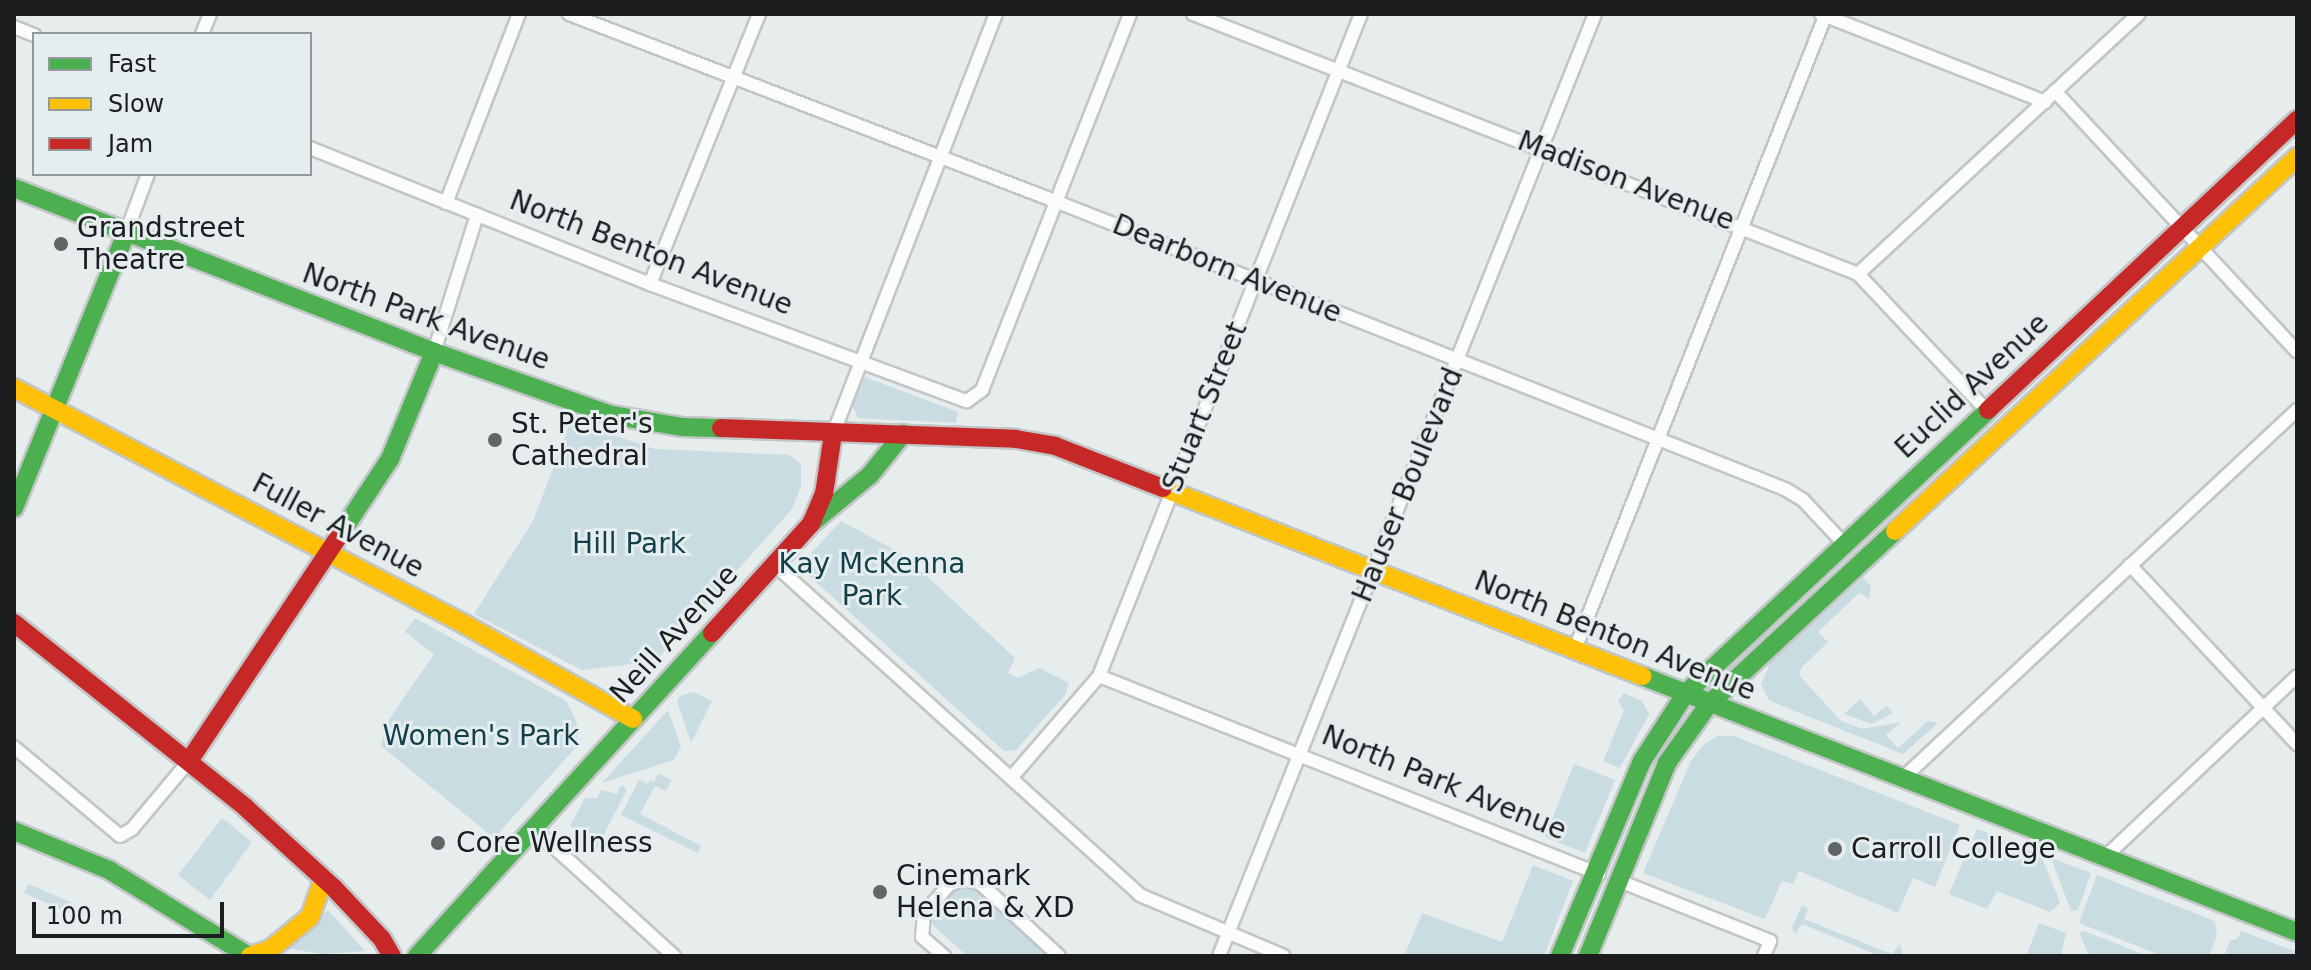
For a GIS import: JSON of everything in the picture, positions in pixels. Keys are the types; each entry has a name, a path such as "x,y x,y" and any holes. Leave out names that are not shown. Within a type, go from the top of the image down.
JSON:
{"main road":[{"name":"Euclid Avenue","path":"1560,956 1642,761 1686,693 2297,120"},
{"name":"Euclid Avenue","path":"1588,956 1667,763 1709,704 2297,157"},
{"name":"North Park Avenue","path":"14,188 434,352 626,418 683,427 903,434"},
{"path":"14,508 126,233"},
{"path":"189,761 390,459 434,352"},
{"name":"Fuller Avenue","path":"14,388 327,552 633,719"},
{"name":"Neill Avenue","path":"417,956 811,524 824,494 833,434"},
{"path":"811,524 870,475 903,434"},
{"name":"North Benton Avenue","path":"903,434 1034,441 1077,454 2297,932"},
{"path":"14,623 189,761 324,878 382,939 392,956"},
{"path":"14,831 109,870 249,956 271,949 310,917 324,878"}],"street":[{"path":"446,203 519,14"},
{"name":"Dearborn Avenue","path":"569,14 1055,201 1785,489 1803,500 1860,563"},
{"path":"650,284 759,14"},
{"path":"833,434 857,363 996,14"},
{"path":"1055,201 1130,14"},
{"name":"Madison Avenue","path":"1193,14 1743,226 1858,274 2004,429"},
{"name":"Stuart Street","path":"1011,778 1099,676 1361,14"},
{"name":"Hauser Boulevard","path":"1219,956 1595,14"},
{"path":"1858,274 2139,14"},
{"path":"1575,649 1824,15 2045,102"},
{"path":"2055,91 2297,351"},
{"name":"North Benton Avenue","path":"312,149 650,284 960,401 973,399 982,390 1055,201"},
{"path":"126,233 147,176"},
{"path":"434,352 477,215"},
{"path":"1902,779 2297,410"},
{"path":"775,565 1140,895 1284,956"},
{"path":"2130,565 2297,744"},
{"name":"North Park Avenue","path":"1099,676 1770,941 1764,956"},
{"path":"2104,858 2297,676"},
{"path":"14,747 120,836 132,829 189,761"},
{"path":"534,829 674,956"},
{"path":"944,956 922,937 924,913 949,885 964,879 981,884 1059,956"}],"green space":[{"path":"862,376 958,412 956,423 858,418 852,404"},
{"name":"Hill Park","path":"571,421 655,449 789,455 801,464 801,486 792,509 656,661 582,670 474,614 533,521"},
{"name":"Kay McKenna Park","path":"841,521 904,555 1015,658 1008,673 1018,678 1039,668 1069,683 1065,695 1016,750 1004,751 808,575 805,560"},
{"path":"1863,578 1871,586 1869,599 1859,593 1818,632 1828,642 1802,667 1799,675 1841,721 1863,729 1901,722 1886,735 1898,748 1928,721 1938,723 1903,754 1777,704 1769,700 1761,685 1770,663"},
{"name":"Women's Park","path":"415,618 566,701 577,723 578,745 494,838 381,746 386,724 434,654 405,632"},
{"path":"693,692 712,701 691,743 677,701 680,696"},
{"path":"1624,693 1642,701 1649,714 1620,768 1603,761 1624,711 1618,701"},
{"path":"1860,699 1874,716 1887,706 1893,713 1872,724 1844,714"},
{"path":"668,710 681,747 673,760 602,783"},
{"path":"1718,736 1734,736 1960,825 1935,887 1913,878 1898,913 1799,871 1793,884 1782,881 1765,919 1643,873 1691,761 1704,744"},
{"path":"1574,764 1615,780 1585,853 1545,837"},
{"path":"658,773 671,780 666,791 655,786 640,814 701,846 698,853 621,815 639,780 647,784 650,780 654,782"},
{"path":"621,785 627,789 596,850 570,826 585,798 597,798 601,790 617,794"},
{"path":"222,818 252,842 210,900 178,875"},
{"path":"1977,829 2041,855 2060,903 2050,912 1997,891 1987,909 1949,894"},
{"path":"2051,858 2091,873 2078,910 2071,911"},
{"path":"1533,865 1573,881 1544,956 1404,956 1422,913 1502,942"},
{"path":"2097,875 2215,921 2217,936 2209,956 2162,956 2079,923"},
{"path":"28,884 75,904 71,914 24,893"},
{"path":"964,886 976,889 1048,956 967,956 933,925 931,917 950,891"},
{"path":"1801,907 1808,909 1804,919 1892,954 1900,944 1903,956 1880,956 1802,924 1795,934 1792,928"},
{"path":"328,910 365,951 323,954 285,948"},
{"path":"2039,923 2066,933 2061,956 2026,956"},
{"path":"2084,931 2147,956 2089,956 2079,932"},
{"path":"2241,931 2297,952 2297,956 2224,956 2230,941 2238,938"}],"traffic: fast":[{"path":"14,188 434,352 611,415 683,427 721,428"},
{"path":"14,508 126,233"},
{"path":"339,536 390,459 434,352"},
{"path":"1560,956 1642,761 1686,693 1988,410"},
{"path":"813,522 870,475 903,434"},
{"path":"1588,956 1667,763 1709,704 1895,531"},
{"path":"417,956 712,633"},
{"path":"1642,676 2297,932"},
{"path":"14,831 109,870 249,956"}],"traffic: slow":[{"path":"1895,531 2297,157"},
{"path":"14,388 464,624 633,719"},
{"path":"1163,488 1642,676"},
{"path":"250,956 271,949 310,917 324,878"}],"traffic: jam":[{"path":"1988,410 2297,120"},
{"path":"721,428 1016,439 1055,446 1163,488"},
{"path":"712,633 811,524 824,494 833,434"},
{"path":"189,761 339,536"},
{"path":"14,623 245,807 333,887 382,939 392,956"}],"place":[{"name":"Grandstreet Theatre","path":"61,244"},
{"name":"St. Peter's Cathedral","path":"495,440"},
{"name":"Core Wellness","path":"438,843"},
{"name":"Carroll College","path":"1835,849"},
{"name":"Cinemark Helena & XD","path":"880,892"}]}
